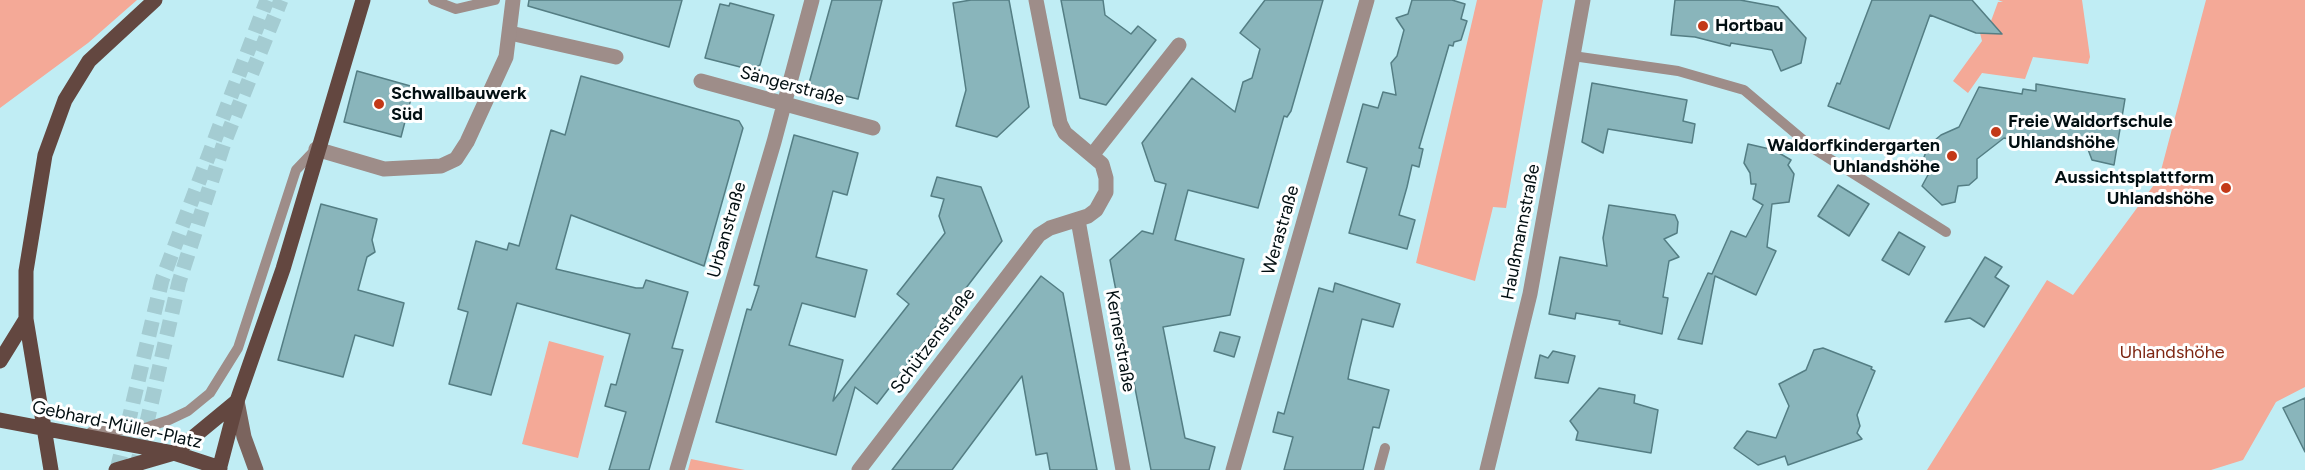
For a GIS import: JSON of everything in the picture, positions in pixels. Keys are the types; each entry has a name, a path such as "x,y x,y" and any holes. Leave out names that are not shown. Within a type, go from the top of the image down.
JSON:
{"main road":[{"path":"51,470 52,431 38,392 26,319 26,270 45,155 65,100 89,61 155,0"},
{"path":"221,469 237,400 283,269 316,149 363,0"},
{"path":"0,361 26,319"},
{"path":"116,470 148,466 174,453 237,400"},
{"path":"237,400 244,437 256,470"},
{"name":"Gebhard-Müller-Platz","path":"0,420 174,453 221,469"},
{"path":"112,442 148,466"}],"street":[{"path":"316,149 384,169 441,166 456,159 467,142 506,57 513,0"},
{"name":"Urbanstraße","path":"677,470 812,0"},
{"path":"1036,0 1060,123 1065,133 1093,154 1102,164 1106,178 1106,192 1096,210 1078,220"},
{"name":"Werastraße","path":"1233,470 1367,0"},
{"name":"Haußmannstraße","path":"1487,470 1530,294 1583,0"},
{"path":"510,33 616,57"},
{"path":"1093,154 1179,45"},
{"name":"Sängerstraße","path":"701,81 873,128"},
{"name":"Schützenstraße","path":"859,470 1039,235 1050,228 1078,220"},
{"name":"Kernerstraße","path":"1078,220 1123,470"}],"lane":[{"path":"433,0 456,9 495,0"},
{"path":"1573,56 1678,72 1744,90 1814,149 1946,232"},
{"path":"52,431 103,432 146,428 188,411 210,393 238,348 296,170 316,149"},
{"path":"1379,470 1385,448"}],"green space":[{"path":"0,0 137,0 88,43 0,108"},
{"path":"1477,0 1543,0 1506,208 1493,207 1475,281 1416,263"},
{"path":"1998,0 2082,0 2090,57 2088,64 2033,57 2025,79 1982,73 1968,93 1953,81 1982,41 1980,33 1994,25 1991,21 1998,2 2003,2"},
{"name":"Uhlandshöhe","path":"2206,0 2305,0 2305,387 2276,402 2243,460 2211,470 1927,470 2047,280 2073,295 2159,178"},
{"path":"549,341 604,356 578,458 522,444"},
{"path":"691,459 745,470 688,470"}],"building":[{"path":"529,0 682,0 669,47 528,6"},
{"path":"832,0 882,0 858,99 808,87"},
{"path":"971,0 1009,0 1029,107 997,137 956,126 966,90 953,3"},
{"path":"1061,0 1103,0 1105,15 1131,34 1138,26 1156,40 1106,105 1080,98"},
{"path":"1265,0 1323,0 1291,111 1287,117 1284,116 1258,208 1188,190 1175,240 1244,259 1230,315 1163,327 1185,438 1215,447 1209,470 1151,470 1110,260 1142,231 1153,234 1166,184 1155,181 1142,143 1192,78 1235,112 1243,82 1252,78 1260,49 1240,33"},
{"path":"1412,0 1452,0 1465,4 1461,19 1467,21 1461,40 1454,42 1453,46 1449,45 1419,148 1423,149 1419,167 1412,165 1399,215 1415,220 1407,249 1349,233 1367,168 1347,162 1363,104 1378,108 1383,92 1396,95 1391,63 1397,56 1404,30 1396,18 1408,14"},
{"path":"1675,0 1740,0 1778,7 1806,38 1801,63 1781,71 1772,50 1731,43 1730,46 1695,37 1671,35"},
{"path":"1872,0 1972,0 2002,34 1976,33 1930,15 1889,129 1828,106 1837,83 1840,84"},
{"path":"730,3 774,15 760,65 752,70 705,58 720,4 729,6"},
{"name":"Schwallbauwerk Süd","path":"357,71 414,87 401,137 344,122"},
{"path":"581,76 739,121 743,128 704,266 571,215 556,269 636,288 643,288 646,280 688,292 672,348 683,350 649,470 609,470 626,412 605,406 611,384 616,385 630,334 517,303 491,395 449,384 468,312 458,309 476,241 507,250 509,243 519,246 551,130 565,135"},
{"path":"1592,83 1687,100 1683,121 1695,124 1692,143 1608,129 1603,153 1582,142"},
{"path":"2036,84 2125,99 2114,165 2092,160 2086,144 2043,137 2038,145 2004,138 1977,159 1977,178 1969,185 1958,186 1955,202 1942,205 1922,186 1929,173 1923,160 1928,146 1941,135 1959,127 1979,87 2022,94 2023,89 2036,91"},
{"path":"794,135 858,153 847,195 833,191 816,257 867,270 855,317 802,303 789,345 843,360 833,401 909,304 897,294 945,233 939,216 944,199 931,196 937,177 981,187 1002,241 877,404 855,387 836,455 716,422 747,309 751,310 759,286 754,285"},
{"path":"1748,144 1774,150 1791,160 1788,165 1794,174 1789,202 1772,204 1767,247 1776,251 1756,295 1715,276 1702,344 1678,339 1708,273 1712,274 1731,231 1746,237 1763,205 1753,199 1756,184 1751,184 1750,173 1744,163"},
{"path":"1838,185 1869,204 1849,236 1818,216"},
{"path":"321,204 377,219 372,240 375,252 367,257 358,290 404,303 393,346 355,335 343,377 278,360"},
{"path":"1609,205 1675,215 1678,222 1677,233 1664,239 1679,257 1669,261 1663,297 1668,298 1662,334 1619,324 1620,321 1576,313 1575,319 1549,314 1560,257 1607,266 1603,238"},
{"path":"1899,232 1925,247 1909,275 1882,260"},
{"path":"1985,257 2002,267 1995,277 2009,286 1984,327 1970,318 1945,322"},
{"path":"1041,276 1063,293 1097,470 1050,470 1047,453 1036,455 1022,376 952,470 892,470"},
{"path":"1335,283 1400,304 1393,327 1362,319 1348,379 1389,390 1379,428 1373,427 1363,470 1284,470 1293,437 1273,432 1278,412 1284,414 1319,288 1333,292"},
{"path":"1220,332 1240,337 1234,357 1214,351"},
{"path":"1823,348 1872,367 1871,369 1875,371 1857,415 1860,426 1857,433 1862,439 1788,465 1785,456 1758,465 1734,448 1747,431 1776,438 1789,406 1779,384 1806,370 1814,350"},
{"path":"1553,351 1575,356 1568,383 1535,378 1540,355 1548,358"},
{"path":"1599,388 1635,395 1634,403 1658,410 1651,453 1576,440 1578,432 1570,421"},
{"path":"2305,398 2305,452 2283,408"}],"tunnel":[{"path":"117,470 162,280 267,0"},
{"path":"136,470 179,282 224,143 281,0"}],"place":[{"name":"Hortbau","path":"1703,26"},
{"name":"Schwallbauwerk Süd","path":"379,104"},
{"name":"Freie Waldorfschule Uhlandshöhe","path":"1996,132"},
{"name":"Waldorfkindergarten Uhlandshöhe","path":"1952,156"},
{"name":"Aussichtsplattform Uhlandshöhe","path":"2226,188"}]}
